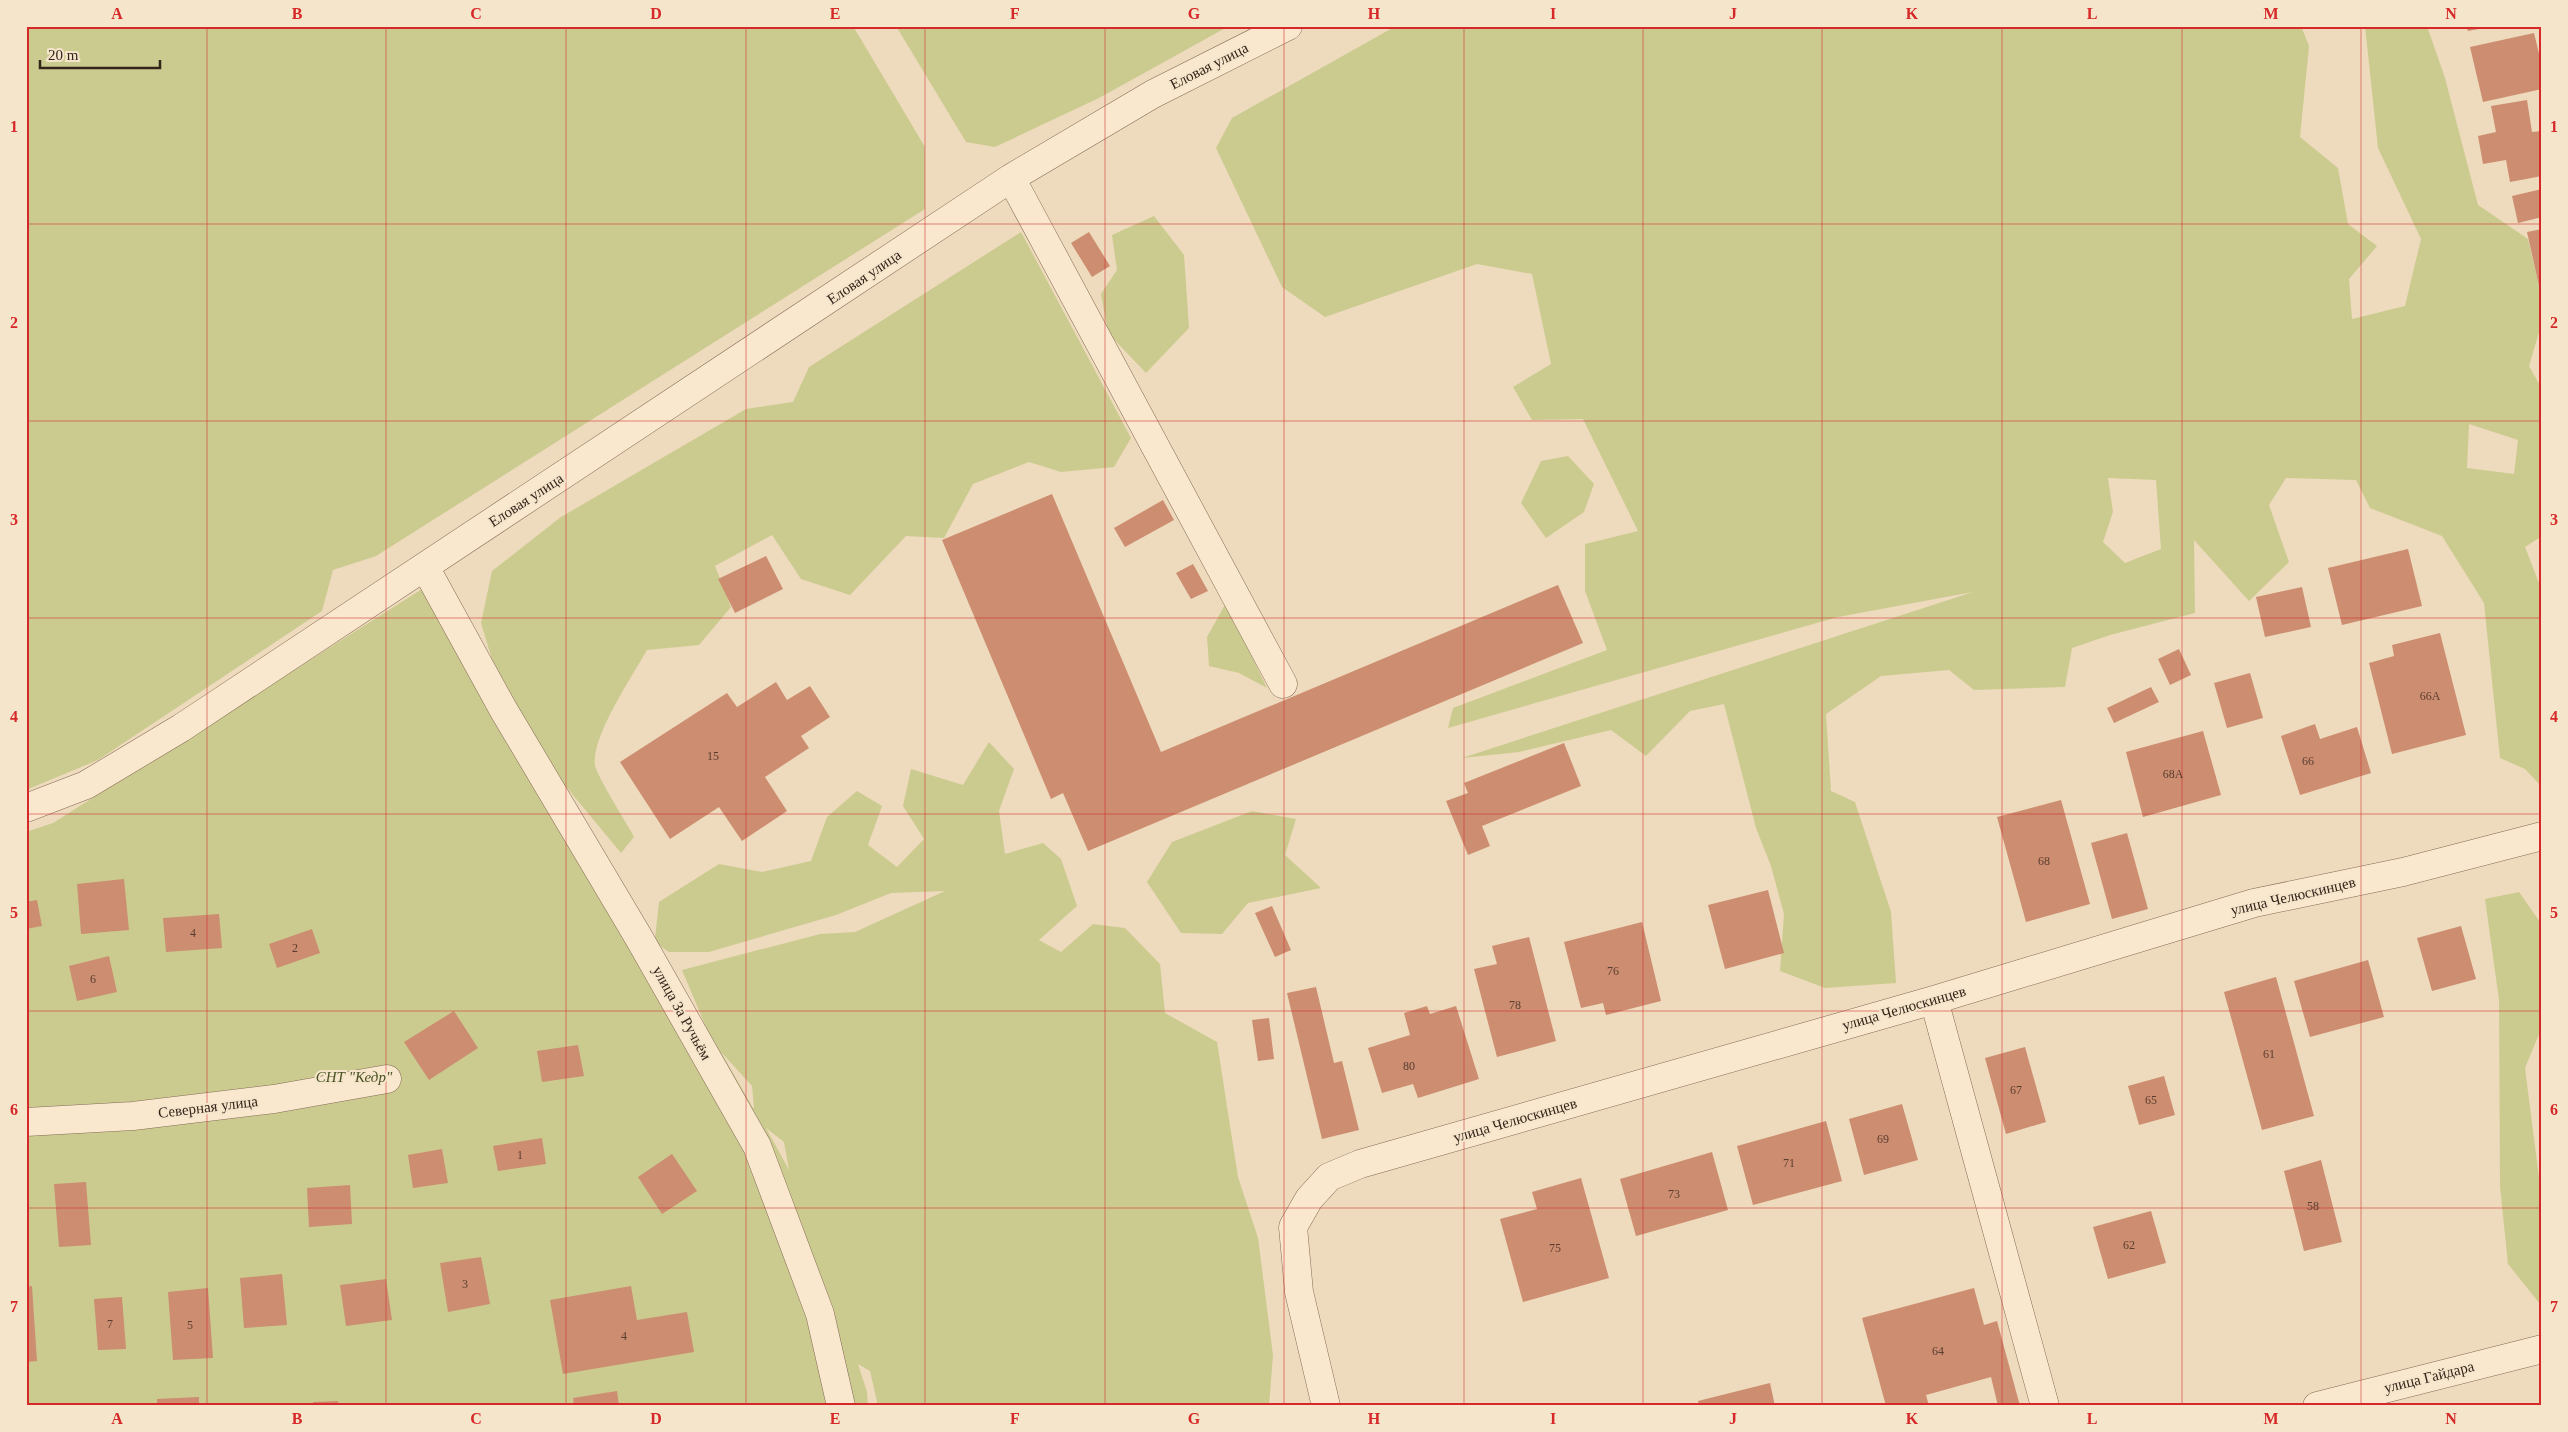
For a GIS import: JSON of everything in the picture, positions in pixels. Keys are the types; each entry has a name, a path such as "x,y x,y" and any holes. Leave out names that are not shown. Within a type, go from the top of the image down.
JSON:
{"street":[{"name":"Еловая улица","path":"26,808 86,785 181,728 1011,178 1153,94 1288,26"},
{"path":"1011,178 1283,684"},
{"name":"улица За Ручьём","path":"425,566 503,709 639,938 757,1146 820,1314 841,1406"},
{"name":"улица Челюскинцев","path":"1326,1406 1299,1292 1293,1227 1309,1199 1329,1177 1360,1164 1934,1000 2254,903 2403,872 2542,836"},
{"path":"1934,1000 2045,1406"},
{"name":"Северная улица","path":"26,1122 133,1116 274,1099 387,1079"},
{"name":"улица Гайдара","path":"2317,1406 2542,1349"}],"green space":[{"path":"26,26 853,26 925,147 925,209 376,556 333,570 322,611 98,760 26,790"},
{"path":"896,26 1229,26 1099,98 995,147 966,142"},
{"path":"1396,26 2301,26 2309,46 2300,137 2338,168 2348,224 2377,246 2349,279 2352,319 2405,306 2421,239 2378,148 2365,26 2427,26 2445,78 2478,205 2528,239 2542,299 2542,322 2529,366 2542,389 2542,536 2525,547 2542,591 2542,787 2525,769 2500,758 2484,603 2442,536 2370,508 2356,480 2286,478 2269,505 2289,562 2249,601 2194,540 2195,613 2110,635 2072,648 2065,687 1974,690 1949,670 1881,676 1826,714 1831,791 1855,802 1891,912 1896,983 1825,988 1780,971 1784,914 1771,866 1756,828 1724,704 1690,711 1646,756 1611,730 1519,752 1462,758 1973,592 1838,617 1448,728 1453,708 1607,650 1585,591 1585,544 1638,531 1583,419 1532,420 1513,387 1551,364 1532,274 1477,264 1325,317 1282,287 1216,148 1232,118","holes":["2469,424 2518,440 2514,474 2467,468","2108,478 2156,480 2161,549 2125,563 2103,542 2113,512"]},
{"path":"1154,216 1184,255 1189,328 1146,373 1108,333 1101,294 1117,270 1112,235"},
{"name":"СНТ \"Кедр\"","path":"1021,232 1131,438 1114,467 1061,472 1029,462 973,484 944,538 906,536 850,595 801,579 772,535 715,566 731,607 699,645 647,650 614,706 599,739 595,765 606,789 634,837 621,853 563,783 655,938 659,902 719,864 762,872 811,861 827,817 857,791 882,806 868,845 897,867 924,839 903,806 911,769 963,785 989,742 1014,769 999,811 1005,854 1043,843 1061,859 1077,906 1039,940 1061,952 1093,924 1125,928 1160,964 1165,1013 1217,1042 1238,1177 1258,1238 1273,1355 1269,1406 878,1406 870,1371 858,1364 867,1392 868,1406 26,1406 26,832 53,823 441,577 494,666 481,623 492,571 561,517 746,409 793,402 809,367","holes":["945,891 855,932 820,934 682,970 706,1027 657,944 669,952 709,952 836,915 891,893","721,1052 752,1086 753,1108","766,1128 784,1142 789,1170"]},
{"path":"1568,456 1594,484 1584,512 1546,538 1521,503 1541,461"},
{"path":"1226,603 1267,688 1239,673 1209,666 1207,637"},
{"path":"1252,811 1296,819 1285,855 1321,888 1248,903 1222,934 1181,933 1147,882 1172,842"},
{"path":"2519,892 2542,925 2542,1027 2525,1068 2542,1201 2540,1304 2508,1264 2500,1186 2499,1000 2485,899"}],"building":[{"path":"2466,26 2489,26 2489,27 2468,31"},
{"path":"2534,33 2542,66 2542,89 2483,102 2470,47"},
{"path":"2527,100 2532,132 2542,131 2542,176 2510,182 2506,160 2483,164 2478,136 2496,132 2491,106"},
{"path":"2542,189 2542,217 2518,223 2512,196"},
{"path":"2542,229 2542,295 2541,295 2527,232"},
{"path":"1089,232 1110,266 1092,277 1071,243"},
{"path":"1052,494 1161,752 1558,585 1583,643 1088,851 1063,793 1051,799 942,540"},
{"path":"1163,500 1174,520 1125,547 1114,528"},
{"path":"2408,549 2422,606 2342,625 2328,568"},
{"path":"766,556 783,589 735,613 718,579"},
{"path":"1193,564 1208,591 1191,599 1176,573"},
{"path":"2302,587 2311,627 2265,637 2256,597"},
{"path":"2440,633 2466,735 2392,754 2369,663 2394,656 2392,645"},
{"path":"2179,649 2191,675 2170,685 2158,659"},
{"path":"2250,673 2263,718 2227,728 2214,683"},
{"path":"776,682 787,700 810,686 830,717 801,736 809,748 765,777 787,811 742,841 719,807 670,839 620,762 727,693 737,707"},
{"path":"2151,687 2159,702 2114,723 2107,708"},
{"path":"2315,724 2320,739 2357,727 2371,773 2300,795 2281,736"},
{"path":"2203,731 2221,795 2143,817 2126,752"},
{"path":"1564,743 1581,786 1482,826 1490,846 1468,855 1446,801 1468,793 1464,783"},
{"path":"2061,800 2090,904 2026,922 1997,817"},
{"path":"2127,833 2148,909 2112,919 2091,843"},
{"path":"124,879 129,930 81,934 77,884"},
{"path":"1768,890 1784,953 1725,969 1708,905"},
{"path":"37,900 42,926 26,929 26,902"},
{"path":"1272,906 1291,950 1275,957 1255,913"},
{"path":"219,914 222,948 166,952 163,918"},
{"path":"1642,922 1661,1001 1606,1015 1603,1003 1581,1008 1564,942"},
{"path":"2461,926 2476,979 2432,991 2417,938"},
{"path":"312,929 320,953 277,968 269,944"},
{"path":"1529,937 1556,1041 1497,1057 1474,969 1497,964 1492,946"},
{"path":"109,956 117,992 77,1001 69,966"},
{"path":"2368,960 2384,1017 2310,1037 2294,981"},
{"path":"2276,977 2314,1116 2262,1130 2224,992"},
{"path":"1316,987 1334,1063 1342,1061 1359,1130 1322,1139 1287,993"},
{"path":"1427,1006 1430,1014 1456,1006 1479,1079 1418,1098 1413,1084 1382,1093 1368,1048 1410,1035 1404,1013"},
{"path":"454,1011 478,1048 429,1080 404,1042"},
{"path":"1269,1018 1274,1059 1258,1061 1252,1020"},
{"path":"578,1045 584,1076 542,1082 537,1051"},
{"path":"2025,1047 2046,1122 2006,1134 1985,1058"},
{"path":"2164,1076 2175,1115 2139,1125 2128,1086"},
{"path":"1902,1104 1918,1160 1864,1175 1849,1119"},
{"path":"1826,1121 1842,1181 1753,1205 1737,1146"},
{"path":"542,1138 546,1164 498,1171 493,1146"},
{"path":"442,1149 448,1183 413,1188 408,1155"},
{"path":"1712,1152 1728,1210 1636,1236 1620,1179"},
{"path":"672,1154 697,1191 662,1214 638,1177"},
{"path":"2321,1160 2342,1242 2304,1251 2284,1171"},
{"path":"1581,1178 1609,1278 1523,1302 1500,1219 1537,1209 1532,1192"},
{"path":"86,1182 91,1245 59,1247 54,1184"},
{"path":"350,1185 352,1224 309,1227 307,1188"},
{"path":"2151,1211 2166,1263 2108,1279 2093,1227"},
{"path":"481,1257 490,1304 448,1312 440,1263"},
{"path":"282,1274 287,1325 244,1328 240,1278"},
{"path":"386,1279 392,1320 346,1326 340,1285"},
{"path":"32,1286 37,1361 26,1362 26,1287"},
{"path":"631,1286 637,1320 687,1312 694,1352 563,1374 550,1300"},
{"path":"208,1288 213,1358 173,1360 168,1292"},
{"path":"1974,1288 1984,1325 1997,1321 2020,1406 1998,1406 1991,1377 1926,1395 1929,1406 1886,1406 1862,1318"},
{"path":"122,1297 126,1349 98,1350 94,1299"},
{"path":"1770,1383 1775,1406 1699,1406 1698,1401"},
{"path":"617,1391 619,1406 574,1406 573,1398"},
{"path":"199,1397 199,1406 157,1406 157,1399"},
{"path":"338,1401 339,1406 313,1406 313,1402"}]}
